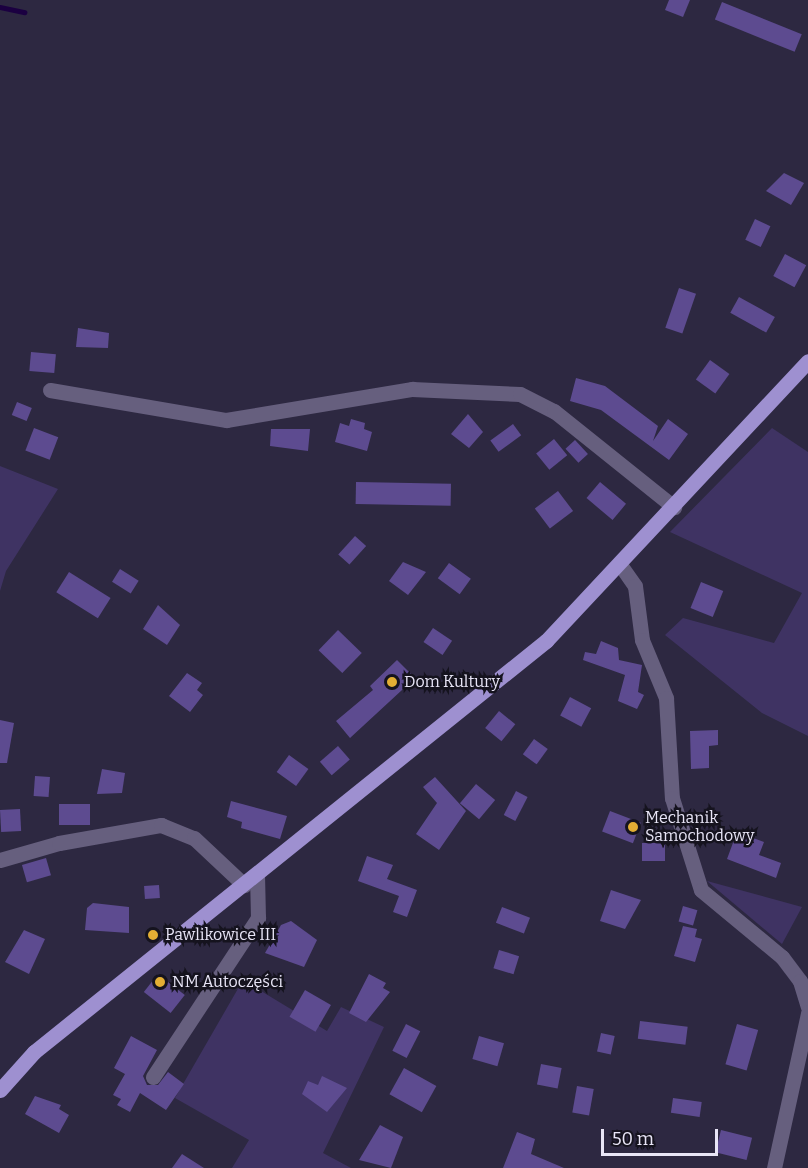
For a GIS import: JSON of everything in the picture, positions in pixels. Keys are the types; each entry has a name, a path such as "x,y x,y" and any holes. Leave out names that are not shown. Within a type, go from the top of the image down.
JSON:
{"main road":[{"path":"0,1090 34,1052 503,679 621,566 808,361"}],"street":[{"path":"50,390 226,420 412,389 520,394 554,411 674,507"},
{"path":"621,566 635,586 642,640 666,698 672,798 701,890 782,957 800,981 808,1007"},
{"path":"0,860 81,838 161,825 194,838 250,880 258,918 153,1077"},
{"path":"774,1168 808,1013"}],"shaded area":[{"path":"772,428 808,452 808,736 762,713 665,635 683,618 774,643 802,593 670,532"},
{"path":"0,466 58,489 6,571 0,591"},
{"path":"707,881 802,907 782,944"},
{"path":"243,980 327,1031 341,1007 384,1027 323,1153 351,1168 232,1168 249,1140 175,1098"}],"building":[{"path":"669,0 690,0 683,17 665,10"},
{"path":"722,2 802,34 795,52 715,20"},
{"path":"784,173 804,183 791,205 766,191"},
{"path":"755,219 770,226 761,247 745,240"},
{"path":"785,254 806,265 794,287 773,276"},
{"path":"679,288 696,294 682,334 665,328"},
{"path":"739,297 775,317 766,333 730,313"},
{"path":"78,328 109,333 108,348 76,347"},
{"path":"31,352 56,354 54,373 29,371"},
{"path":"710,360 729,374 715,394 696,379"},
{"path":"576,378 605,386 658,426 653,441 668,419 688,434 669,460 601,410 570,401"},
{"path":"17,402 32,408 27,421 12,415"},
{"path":"468,414 483,432 469,448 451,434"},
{"path":"351,419 365,423 364,429 372,432 367,451 335,442 340,423 349,426"},
{"path":"513,424 521,435 499,452 490,440"},
{"path":"34,428 58,437 50,460 25,450"},
{"path":"271,429 310,429 308,451 270,446"},
{"path":"554,439 567,455 549,470 536,453"},
{"path":"575,440 588,454 578,463 565,449"},
{"path":"356,482 451,484 451,506 356,504"},
{"path":"600,482 626,504 613,520 587,498"},
{"path":"558,491 573,511 550,528 535,508"},
{"path":"355,536 366,546 349,565 338,555"},
{"path":"403,562 426,572 408,595 389,581"},
{"path":"449,563 471,579 460,594 438,578"},
{"path":"120,569 139,581 131,593 112,582"},
{"path":"69,572 111,598 98,618 56,592"},
{"path":"701,582 723,591 713,617 691,608"},
{"path":"158,605 180,625 167,645 143,629"},
{"path":"433,628 452,641 443,655 423,642"},
{"path":"338,630 362,653 342,673 319,650"},
{"path":"601,641 618,648 619,660 642,665 638,692 644,695 637,709 618,701 625,675 583,660 585,652 596,654"},
{"path":"397,660 415,678 350,738 336,721 373,690 370,686"},
{"path":"187,673 202,683 197,690 203,695 190,712 169,696"},
{"path":"570,697 591,708 581,727 560,716"},
{"path":"499,711 515,724 501,741 485,728"},
{"path":"0,720 14,723 7,763 0,763"},
{"path":"718,730 718,745 709,746 709,768 691,769 690,731"},
{"path":"534,739 548,749 537,764 523,754"},
{"path":"338,746 350,760 332,775 320,762"},
{"path":"289,755 308,769 296,786 277,772"},
{"path":"102,769 125,773 122,793 97,794"},
{"path":"35,776 50,777 49,797 34,796"},
{"path":"435,777 466,811 439,850 416,834 437,803 423,787"},
{"path":"476,784 495,800 479,819 460,803"},
{"path":"516,791 528,797 515,821 504,815"},
{"path":"231,801 287,816 280,839 241,828 242,822 227,817"},
{"path":"59,804 90,804 90,825 59,825"},
{"path":"20,809 21,831 1,832 0,810"},
{"path":"610,811 641,823 633,843 602,832"},
{"path":"745,835 764,842 759,855 781,863 776,878 727,859 734,840 743,843"},
{"path":"642,843 665,843 665,861 642,861"},
{"path":"367,856 393,865 387,879 417,890 407,917 393,912 399,896 358,881"},
{"path":"46,858 51,875 27,882 22,865"},
{"path":"159,885 160,898 145,899 144,886"},
{"path":"611,890 641,900 625,929 600,921"},
{"path":"93,903 129,907 129,933 85,930 87,908"},
{"path":"683,906 697,910 693,926 679,921"},
{"path":"502,907 530,918 524,934 496,923"},
{"path":"291,921 317,940 304,967 265,953 281,925"},
{"path":"683,926 697,929 695,937 702,939 695,962 674,956"},
{"path":"24,930 45,939 29,974 5,962"},
{"path":"499,950 519,956 514,974 493,968"},
{"path":"158,974 185,995 171,1013 144,992"},
{"path":"369,974 386,983 383,988 390,992 366,1022 349,1013"},
{"path":"305,990 331,1005 315,1032 290,1017"},
{"path":"640,1021 688,1027 685,1045 638,1039"},
{"path":"406,1024 420,1031 407,1058 392,1051"},
{"path":"737,1024 758,1030 747,1070 725,1064"},
{"path":"601,1033 615,1036 611,1054 597,1052"},
{"path":"131,1036 157,1050 143,1076 147,1085 158,1085 168,1072 184,1084 166,1110 140,1093 130,1112 117,1105 121,1099 113,1095 125,1074 114,1068"},
{"path":"479,1036 504,1043 497,1066 472,1059"},
{"path":"541,1064 562,1068 558,1089 537,1085"},
{"path":"404,1068 436,1086 422,1112 389,1094"},
{"path":"322,1076 347,1088 327,1112 302,1094 308,1081 318,1085"},
{"path":"577,1086 594,1089 589,1116 572,1113"},
{"path":"35,1096 61,1105 59,1109 69,1115 59,1133 25,1114"},
{"path":"673,1098 702,1102 700,1117 671,1113"},
{"path":"380,1125 403,1137 391,1168 359,1160"},
{"path":"721,1130 752,1138 746,1160 715,1152"},
{"path":"517,1132 535,1139 531,1154 564,1168 503,1168"},
{"path":"182,1154 204,1168 172,1168"}],"waterway":[{"path":"0,7 24,12"}],"place":[{"name":"Dom Kultury","path":"392,682"},
{"name":"Mechanik Samochodowy","path":"633,827"},
{"name":"Pawlikowice III","path":"153,935"},
{"name":"NM Autoczęści","path":"160,982"}]}
